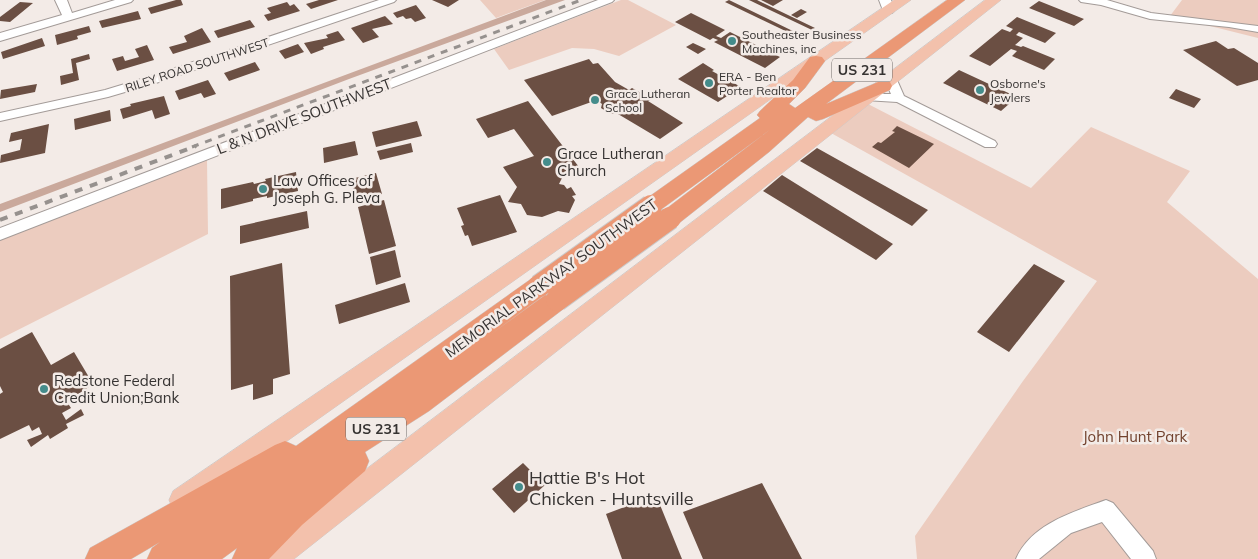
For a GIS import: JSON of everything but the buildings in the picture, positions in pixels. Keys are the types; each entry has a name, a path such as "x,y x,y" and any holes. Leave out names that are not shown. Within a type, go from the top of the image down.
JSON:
{"highway":[{"name":"MEMORIAL PARKWAY SOUTHWEST","path":"660,212 747,136 818,89 941,0"},
{"name":"MEMORIAL PARKWAY SOUTHWEST","path":"163,559 344,427 548,293 660,212 769,142 806,109 957,0"},
{"path":"747,136 798,84 816,61"},
{"path":"769,142 812,117 881,87"},
{"name":"MEMORIAL PARKWAY SOUTHWEST","path":"196,559 359,440 419,402 548,293"},
{"path":"248,559 291,514 351,464 419,402"},
{"path":"101,559 287,453 344,427"}],"main road":[{"path":"98,559 816,61 886,5 904,0"},
{"path":"271,559 994,0"},
{"path":"611,204 602,220 602,230 610,241 634,254 648,254 677,246"},
{"path":"525,264 559,253 573,253 586,257 598,265 605,277 604,302"}],"street":[{"path":"61,0 68,17"},
{"path":"0,37 127,0"},
{"name":"RILEY ROAD SOUTHWEST","path":"0,117 108,93 156,79 390,0"},
{"name":"L & N DRIVE SOUTHWEST","path":"0,234 608,0"},
{"path":"1085,0 1100,1 1150,16 1258,29"},
{"path":"881,87 990,144"},
{"path":"881,87 899,98"},
{"path":"1027,559 1030,553 1064,525 1106,510 1145,559"}],"green space":[{"path":"480,0 545,0 496,18"},
{"path":"621,0 628,0 676,25 619,56 594,49 572,48 509,70 494,49"},
{"path":"1182,0 1258,0 1258,38 1170,16"},
{"name":"John Hunt Park","path":"868,104 1031,188 1091,127 1190,171 1167,202 1258,279 1258,559 917,559 915,536 1023,381 1097,281 831,133"},
{"path":"207,160 208,234 0,339 0,239"}],"shaded area":[{"path":"546,0 565,0 349,79 0,212 0,204"}],"railway":[{"path":"192,147 581,0"},
{"path":"0,220 196,146"}],"place":[{"name":"Southeaster Business Machines, inc","path":"732,41"},
{"name":"ERA - Ben Porter Realtor","path":"709,83"},
{"name":"Osborne's Jewlers","path":"980,90"},
{"name":"Grace Lutheran School","path":"595,100"},
{"name":"Grace Lutheran Church","path":"547,162"},
{"name":"Law Offices of Joseph G. Pleva","path":"263,189"},
{"name":"Redstone Federal Credit Union;Bank","path":"44,389"},
{"name":"Hattie B's Hot Chicken - Huntsville","path":"519,487"}]}
